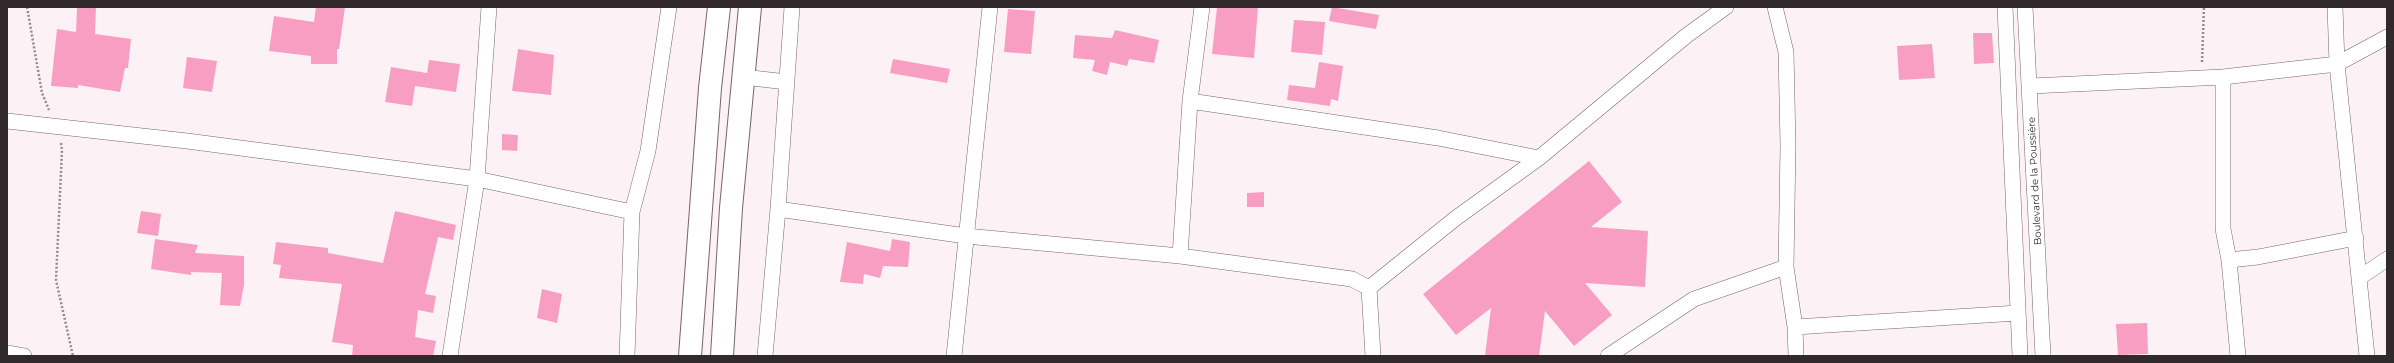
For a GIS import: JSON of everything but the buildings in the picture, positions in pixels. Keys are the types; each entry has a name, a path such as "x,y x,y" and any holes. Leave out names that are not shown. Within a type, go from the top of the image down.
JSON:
{"main road":[{"path":"690,356 709,96 719,7"},
{"path":"722,356 731,208 750,7"}],"street":[{"path":"450,356 477,179 489,7"},
{"path":"627,356 632,212 648,151 669,7"},
{"path":"765,356 788,82 792,7"},
{"path":"954,356 990,7"},
{"path":"1180,256 1190,101 1202,7"},
{"path":"1369,288 1456,218 1539,158 1686,36 1726,7"},
{"path":"1775,7 1786,52 1788,145 1786,267 1796,327 1796,356"},
{"path":"2005,7 2020,356"},
{"name":"Boulevard de la Poussière","path":"2026,7 2043,356"},
{"path":"2335,7 2337,64 2367,356"},
{"path":"2031,86 2223,77 2337,64 2387,37"},
{"path":"743,77 788,82"},
{"path":"2223,77 2223,229 2229,260 2238,356"},
{"path":"1190,101 1438,138 1539,158"},
{"path":"7,121 57,128 186,141 477,179 632,212"},
{"path":"778,209 966,236 1180,256 1352,279 1369,288"},
{"path":"2229,260 2258,257 2356,238"},
{"path":"2359,278 2387,259"},
{"path":"1608,356 1694,299 1786,267"},
{"path":"1369,288 1373,356"},
{"path":"1796,327 2018,313"},
{"path":"7,353 24,356"}],"path":[{"path":"27,7 42,93 57,128 62,150 56,280 64,326 73,356"},
{"path":"2202,78 2204,7"}]}
